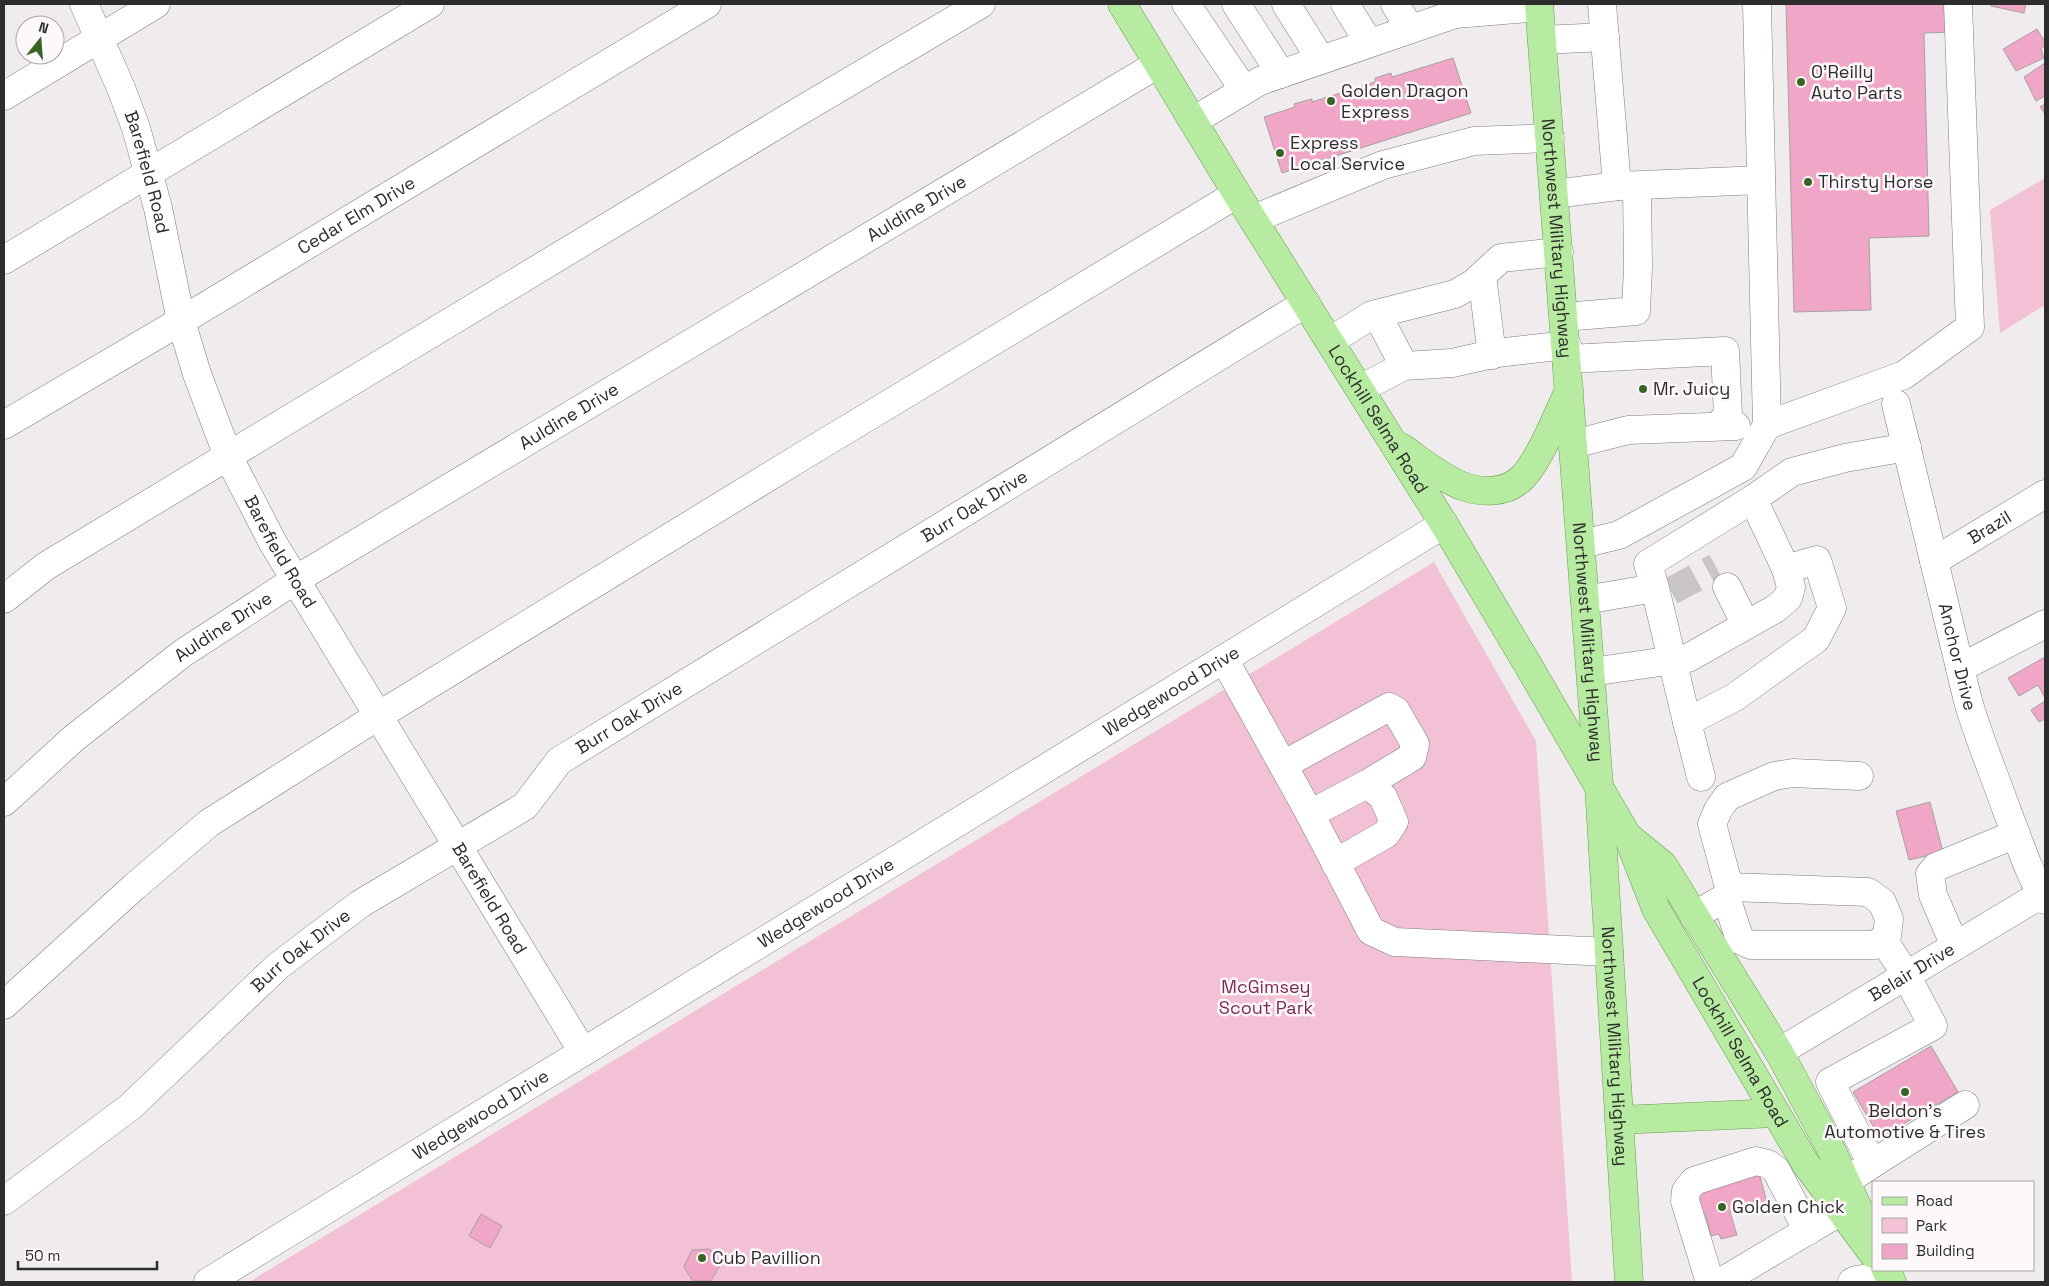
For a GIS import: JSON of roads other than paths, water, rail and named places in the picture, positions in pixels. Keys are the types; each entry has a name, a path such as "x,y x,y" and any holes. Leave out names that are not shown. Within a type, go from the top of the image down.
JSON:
{"main road":[{"name":"Northwest Military Highway","path":"1539,5 1582,544 1599,786 1629,1282"},
{"name":"Lockhill Selma Road","path":"1127,7 1158,64 1237,194 1444,524 1599,786 1628,837 1656,910 1806,1164 1872,1253"},
{"path":"1392,442 1462,486 1491,492 1522,479 1533,463 1570,388"},
{"name":"Lockhill Selma Road","path":"1628,837 1663,865 1779,1052 1830,1145 1872,1239"},
{"path":"1706,994 1726,1006 1749,1042 1766,1052 1779,1052"},
{"path":"1619,1120 1776,1113"}],"street":[{"name":"Barefield Road","path":"84,4 100,38 136,128 158,208 181,321 197,374 228,456 273,543 295,580 583,1052"},
{"path":"4,96 156,4"},
{"path":"4,260 430,4"},
{"name":"Cedar Elm Drive","path":"4,425 181,321 707,4"},
{"path":"4,600 46,566 793,115 981,4"},
{"path":"1186,4 1244,90"},
{"path":"1236,4 1280,74"},
{"path":"1286,4 1321,60"},
{"path":"1345,4 1369,43"},
{"path":"1395,4 1410,29"},
{"path":"1564,317 1636,311 1638,267 1605,37 1602,4"},
{"path":"1582,544 1619,535 1743,467 1767,425 1757,4"},
{"path":"1574,444 1628,430 1767,425 1904,375 1970,327 1958,4"},
{"path":"1193,121 1260,81 1410,29 1454,9 1539,5"},
{"path":"1542,40 1605,37"},
{"name":"Auldine Drive","path":"4,802 74,738 182,653 295,580 1158,64"},
{"path":"1254,219 1383,165 1474,141 1550,138"},
{"path":"1554,194 1627,186 1762,180"},
{"path":"4,1005 134,887 209,823 378,716 1237,194"},
{"path":"1330,341 1377,314 1455,294 1474,283 1502,258 1559,252"},
{"path":"1482,276 1492,355"},
{"name":"Burr Oak Drive","path":"4,1201 130,1107 278,966 360,904 525,806 560,761 588,742 1306,303"},
{"path":"1377,314 1404,366"},
{"path":"1360,389 1404,366 1452,363 1492,355 1567,352 1725,351 1728,416 1717,426"},
{"name":"Anchor Drive","path":"1896,404 1980,743 2016,834 2044,895"},
{"path":"1701,778 1672,661 1661,593 1648,564 1702,540 1792,472 1845,458 1907,447"},
{"name":"Brazil","path":"1934,561 2045,494"},
{"path":"1591,672 1688,658 1775,609 1788,598 1791,587 1786,568 1754,500"},
{"name":"Wedgewood Drive","path":"208,1282 1444,524"},
{"path":"1687,722 1735,697 1816,639 1832,608 1817,560 1786,568"},
{"path":"1727,587 1746,625"},
{"path":"1585,600 1661,593"},
{"path":"1960,668 2045,624"},
{"path":"1224,659 1310,814 1371,931 1395,942 1609,952"},
{"path":"1283,765 1389,707 1396,711 1415,744 1412,757 1367,784 1310,814"},
{"path":"1694,916 1727,892 1868,892 1882,902 1889,919 1887,936 1876,945 1751,946 1740,940 1727,892 1712,824 1718,810 1727,797 1774,776 1792,772 1858,776"},
{"path":"1335,863 1386,834 1394,822 1383,797 1367,784"},
{"path":"1955,946 1933,895 1930,874 1936,867 2016,834"},
{"name":"Belair Drive","path":"1779,1052 1906,975 2044,895"},
{"path":"1872,1164 1830,1082 1933,1026 1906,975 1883,939"},
{"path":"1846,1181 1965,1105"},
{"path":"1710,1282 1685,1202 1686,1191 1694,1181 1756,1162 1768,1164 1776,1170 1808,1231"},
{"path":"1721,1282 1841,1211"},
{"path":"1855,1281 1882,1271"}],"tunnel":[{"path":"1671,591 1716,567"}],"place":[{"name":"O'Reilly Auto Parts","path":"1801,82"},
{"name":"Golden Dragon Express","path":"1331,101"},
{"name":"Express Local Service","path":"1280,153"},
{"name":"Thirsty Horse","path":"1808,182"},
{"name":"Mr. Juicy","path":"1643,389"},
{"name":"Beldon's Automotive & Tires","path":"1905,1092"},
{"name":"Golden Chick","path":"1722,1207"},
{"name":"Cub Pavillion","path":"702,1258"}],"park label":[{"name":"McGimsey Scout Park","path":"1266,998"}]}
